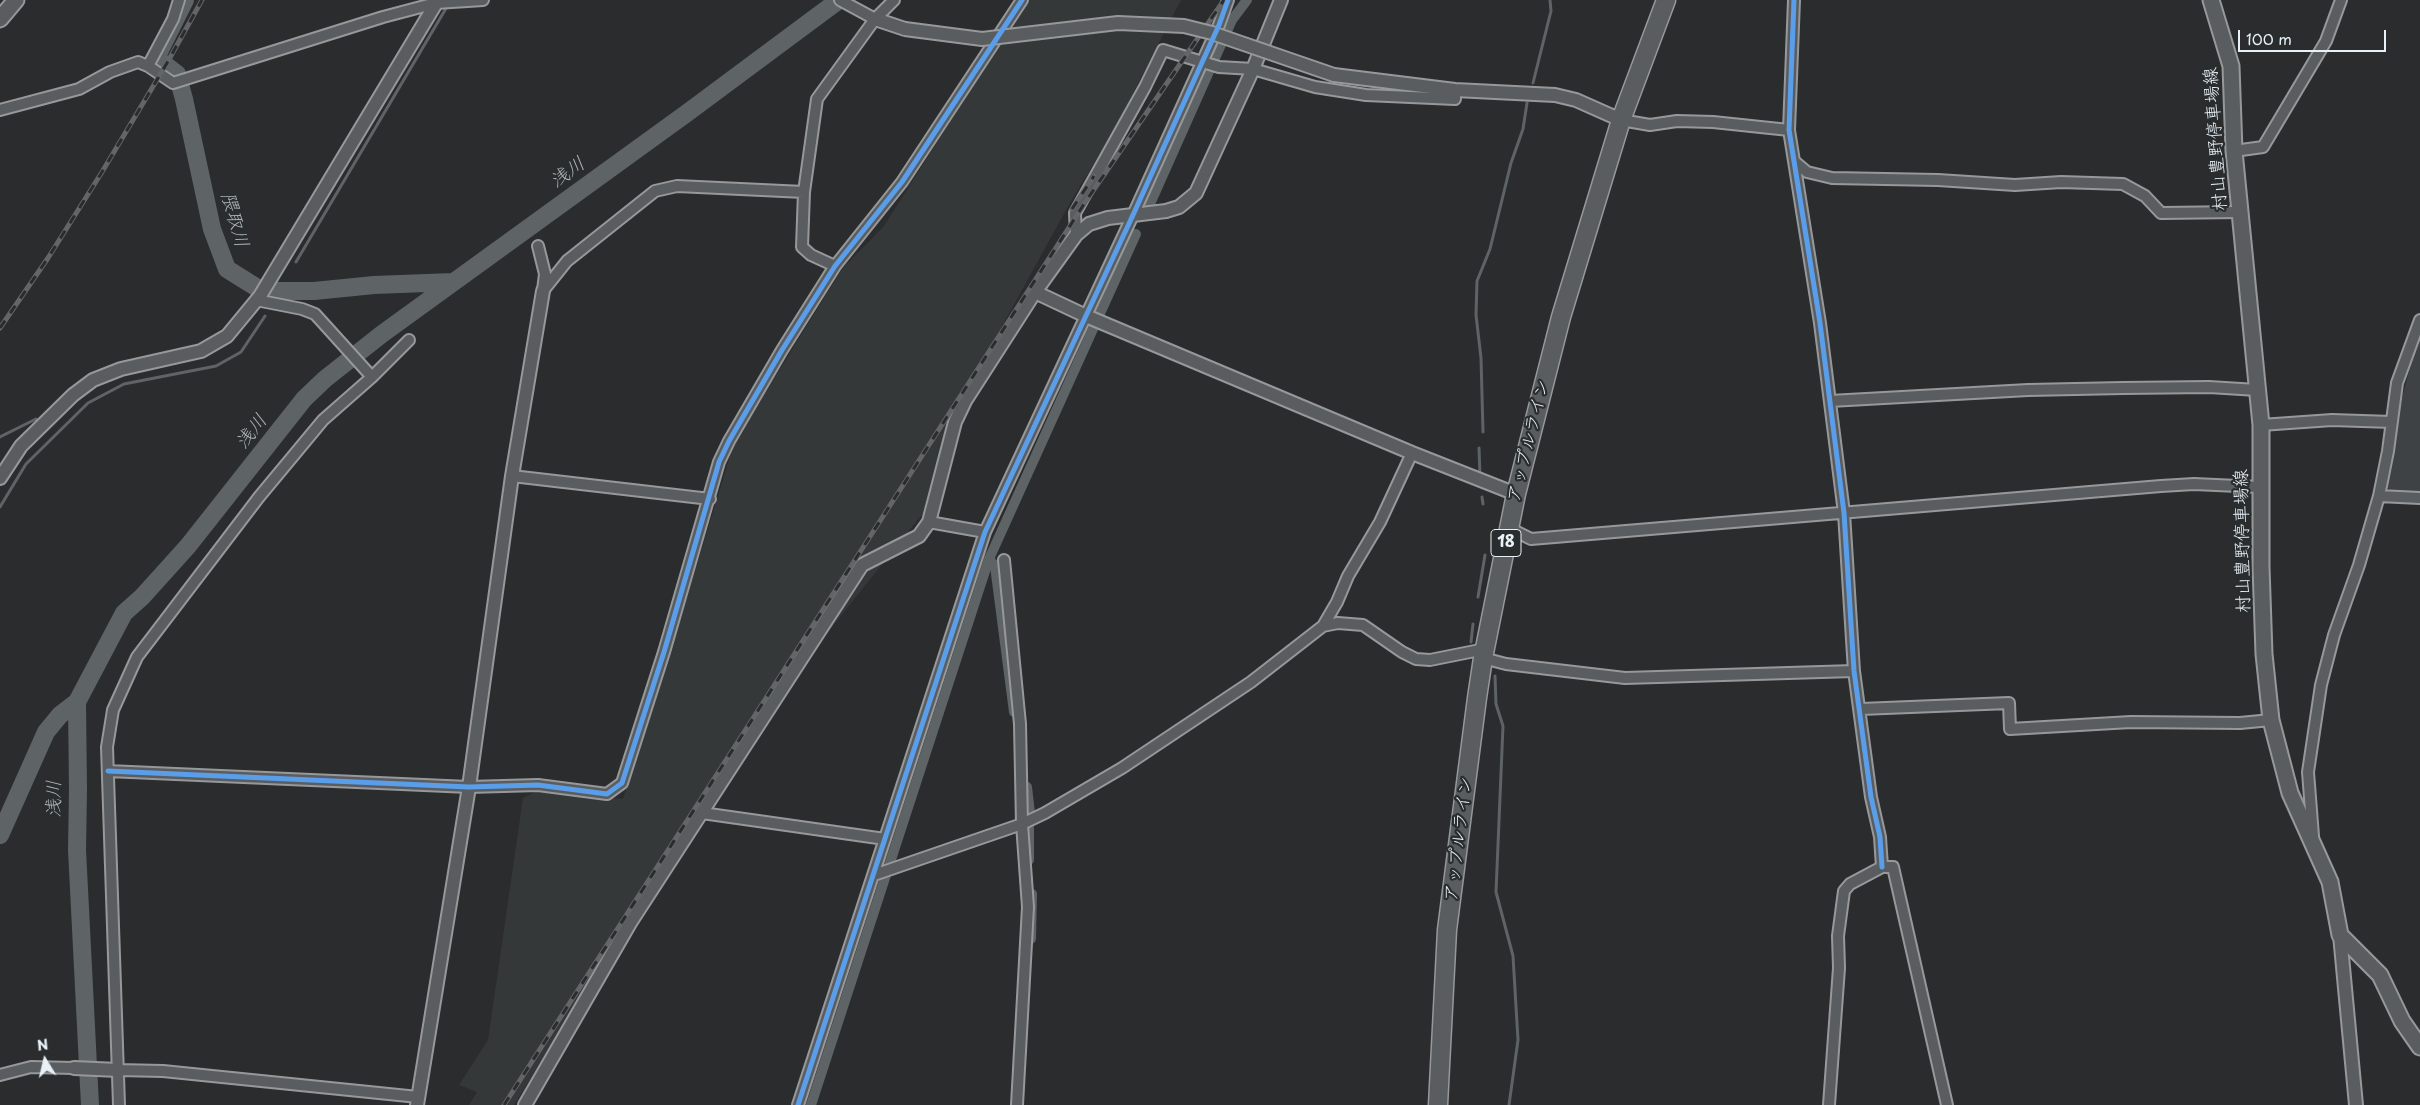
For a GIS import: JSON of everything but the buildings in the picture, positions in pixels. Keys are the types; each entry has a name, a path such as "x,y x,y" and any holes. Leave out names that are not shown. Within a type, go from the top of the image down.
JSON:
{"highway":[{"name":"アップルライン","path":"1438,1105 1447,930 1484,653 1516,494 1560,317 1621,120 1666,0"}],"main road":[{"path":"0,19 16,0"},
{"name":"村山豊野停車場線","path":"2211,0 2231,66 2234,151 2261,425 2260,487 2264,654 2271,720 2290,793 2330,882 2340,935"},
{"path":"2340,935 2380,975 2402,1022 2420,1047"}],"street":[{"path":"148,66 173,19 179,0"},
{"path":"0,110 79,89 110,72 134,63 148,66 172,83 437,2 483,0"},
{"path":"840,0 875,20 905,29 982,39 1118,23 1184,26 1212,33 1334,75 1455,90 1555,95 1576,100 1621,120 1650,125 1677,122 1712,122 1789,130"},
{"path":"835,266 811,255 802,247 804,192 817,99 875,20 894,0"},
{"path":"108,772 469,787 538,785 607,794 622,783 710,499 719,462 729,441 782,350 835,266 902,182 1022,0"},
{"path":"798,1105 877,874 885,839 985,532 1088,317 1205,61 1228,0"},
{"path":"525,1105 630,923 862,565 919,536 930,522 955,422 964,401 1035,292 1076,235 1089,224 1108,218 1166,211 1179,207 1196,193 1253,69 1281,0"},
{"path":"1794,0 1789,130 1820,324 1830,401 1844,513 1854,671 1871,797 1880,837 1882,867"},
{"path":"2234,151 2263,147 2326,41 2341,0"},
{"path":"0,478 21,446 73,395 94,380 121,369 201,352 227,336 258,298 437,2"},
{"path":"1076,235 1075,213 1145,87 1163,50 1205,61 1219,67 1253,69 1315,87 1366,95 1455,98 1455,90"},
{"path":"1794,161 1807,172 1832,178 1938,180 2015,185 2061,182 2123,184 2145,196 2161,213 2240,212"},
{"path":"543,291 567,261 655,191 677,186 804,192"},
{"path":"0,1075 31,1067 173,1072 417,1101 469,787 512,476 543,291 545,274 538,246"},
{"path":"1035,292 1104,324 1412,453 1516,494"},
{"path":"258,298 315,314 371,375"},
{"path":"2314,845 2308,772 2321,685 2334,635 2359,565 2380,496 2397,383 2420,320"},
{"path":"119,1105 107,747 113,710 136,657 192,583 323,420 410,340"},
{"path":"1830,401 2028,390 2209,387 2257,390"},
{"path":"2261,425 2332,420 2392,422"},
{"path":"877,874 1022,824 1122,768 1251,682 1323,626 1337,602 1348,576 1380,522 1412,453"},
{"path":"512,476 710,499"},
{"path":"1509,528 1531,538 2161,486 2194,484 2260,487"},
{"path":"2380,496 2420,498"},
{"path":"930,522 985,532"},
{"path":"1004,560 1020,724 1022,824 1028,906 1017,1105"},
{"path":"1323,626 1338,623 1363,625 1402,652 1416,659 1430,660 1484,653 1506,664 1625,678 1854,671"},
{"path":"1860,709 2009,703 2010,729 2131,722 2240,723 2271,720"},
{"path":"702,813 885,839"},
{"path":"1829,1105 1839,976 1838,936 1844,891 1850,884 1882,867 1893,867 1947,1105"},
{"path":"2340,935 2356,1105"}],"shaded area":[{"path":"1027,0 1181,0 1113,132 1071,201 958,406 927,512 919,518 792,677 678,843 514,1105 469,1105 477,1092 459,1085 488,1040 523,798 537,791 623,799 734,443 842,269 884,226"},
{"path":"2420,341 2420,494 2391,491 2387,487 2401,402 2412,359"}],"waterway":[{"name":"隈取川","path":"185,0 156,58 177,74 212,229 227,269 259,289 271,291 314,291 374,285 453,282"},
{"name":"浅川","path":"90,1105 77,850 77,702 124,613 142,597 188,546 304,399 325,379 382,334 687,113 839,0"},
{"path":"1150,204 1232,20 1247,0"},
{"path":"1533,83 1551,11 1550,0"},
{"path":"296,262 448,5"},
{"path":"1483,432 1481,358 1476,315 1477,281 1490,249 1511,163 1523,129 1527,103"},
{"path":"811,1105 989,559 1136,234"},
{"path":"0,507 26,464 88,403 124,384 216,366 241,352 265,316"},
{"path":"0,437 36,419"},
{"path":"1479,448 1480,476"},
{"path":"1482,497 1483,504"},
{"path":"1478,597 1485,555"},
{"path":"989,559 995,566 1014,712"},
{"path":"1471,642 1473,624"},
{"path":"1495,676 1496,704 1503,726 1496,892 1513,956 1518,1040 1509,1105"},
{"path":"0,835 46,732 60,715 77,702"},
{"path":"1027,787 1030,813"},
{"path":"1029,828 1029,860"},
{"path":"1031,939 1032,894"}],"railway":[{"path":"0,328 48,258 102,172 202,0"},
{"path":"504,1105 1086,201 1224,0"},
{"path":"1072,209 1094,176"}],"cycle path":[{"path":"108,771 469,787 538,785 607,794 622,783 664,652 719,462 729,441 782,350 835,266 902,182 1022,0"},
{"path":"798,1105 985,532 1133,215 1219,25 1228,0"},
{"path":"1794,0 1789,130 1820,323 1844,513 1854,671 1871,797 1880,837 1882,867"}]}
